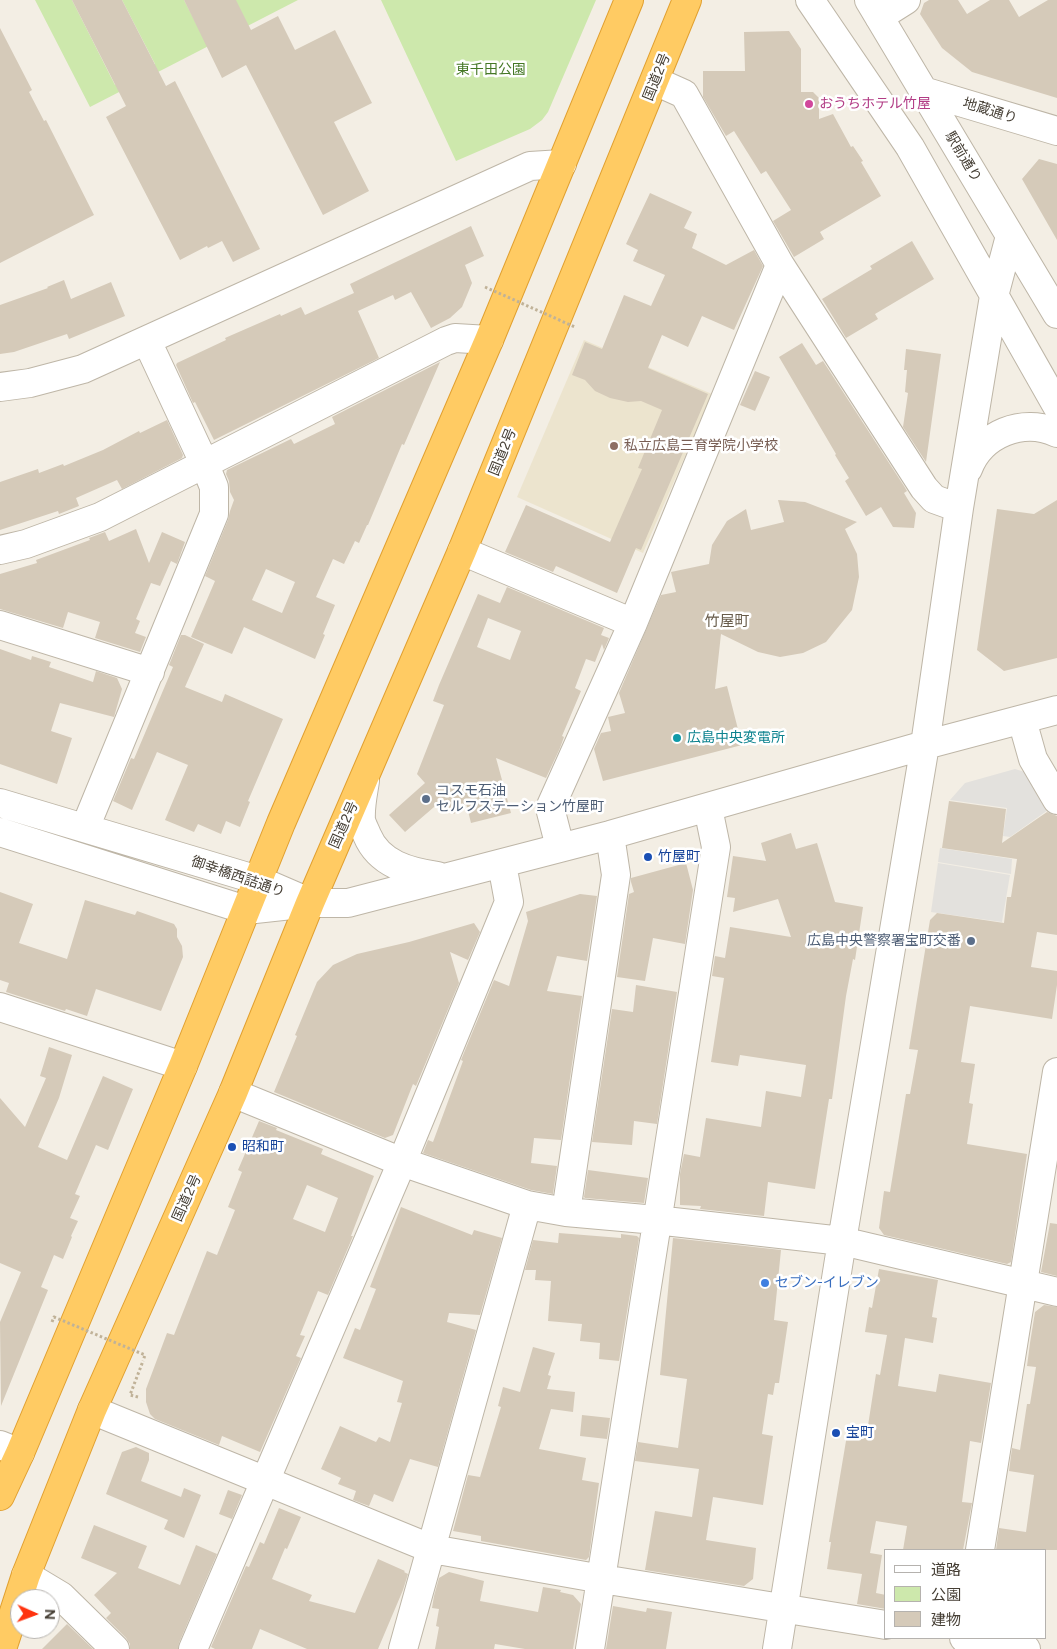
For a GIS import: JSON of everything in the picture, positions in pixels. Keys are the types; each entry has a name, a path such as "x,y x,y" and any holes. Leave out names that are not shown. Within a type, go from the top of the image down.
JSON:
{"highway":[{"path":"0,1496 10,1449 183,1066 258,880 489,340 629,0"},
{"name":"国道2号","path":"2,1649 26,1576 92,1410 233,1092 310,903 462,551 687,5"}],"street":[{"path":"874,8 906,0"},
{"path":"811,5 910,147 1057,406"},
{"name":"駅前通り","path":"874,8 1057,314"},
{"path":"655,81 684,94 780,265 924,488 934,499 961,496"},
{"name":"地蔵通り","path":"923,91 1057,131"},
{"path":"0,387 30,383 83,369 530,166 562,164"},
{"path":"778,1649 842,1241 925,745 961,496 994,296 1010,236"},
{"path":"560,847 550,808 633,622 780,265"},
{"path":"0,550 26,544 100,517 446,341 455,338 489,340"},
{"path":"85,828 214,514 214,487 147,341"},
{"path":"961,496 973,457 992,437 1017,427 1045,428 1057,433"},
{"path":"462,551 633,622"},
{"path":"0,625 150,672"},
{"path":"310,903 348,903 444,877 502,864 708,808 925,745 1057,710"},
{"path":"1022,720 1034,759 1057,800"},
{"path":"366,775 362,798 361,822 370,844 389,862 413,872 444,877"},
{"name":"御幸橋西詰通り","path":"0,803 258,880 310,903"},
{"path":"590,1649 716,847 708,808"},
{"name":"御幸橋西詰通り","path":"0,832 246,910 310,903"},
{"path":"566,1212 616,875 610,835"},
{"path":"193,1649 402,1162 509,902 502,864"},
{"path":"0,1007 183,1066"},
{"path":"980,1549 1057,1072"},
{"path":"233,1092 402,1162 527,1205 566,1212 842,1241 1057,1292"},
{"path":"403,1649 527,1205"},
{"path":"92,1410 432,1548 602,1579 884,1625"},
{"path":"26,1576 61,1596 115,1649"},
{"path":"971,1639 1026,1649"}],"path":[{"path":"485,287 574,327"},
{"path":"52,1322 54,1317 145,1355 130,1395 138,1398"}],"shaded area":[{"name":"私立広島三育学院小学校","path":"584,340 712,394 643,553 517,497"},
{"path":"1015,769 1025,772 1048,810 1010,837 1003,836 1007,808 950,800 965,783"},
{"path":"940,848 1012,859 1011,874 938,862"},
{"path":"938,863 1010,875 1002,922 931,912"}],"green space":[{"path":"35,0 72,0 115,85 155,64 122,0 184,0 204,39 236,0 298,0 90,107"},
{"name":"東千田公園","path":"381,0 596,0 548,112 542,120 530,129 456,161"}],"building":[{"path":"72,0 122,0 166,86 175,81 260,249 233,262 222,241 208,248 207,246 180,260 106,117 126,106"},
{"path":"184,0 236,0 251,30 278,16 295,50 335,30 372,103 334,122 369,191 323,215 246,65 222,78"},
{"path":"929,0 958,0 967,14 990,0 1009,0 1019,17 1048,0 1057,0 1057,98 972,72 942,48 920,14 924,3"},
{"path":"0,28 32,90 29,92 44,121 46,120 94,215 0,263"},
{"path":"789,31 801,49 801,92 813,92 819,98 819,119 833,114 851,147 853,146 863,161 861,162 881,196 820,232 824,239 794,257 773,221 791,210 766,171 761,174 734,131 726,136 703,97 703,71 745,71 744,32"},
{"path":"1039,159 1057,164 1057,240 1022,179"},
{"path":"650,193 692,212 684,228 697,234 692,248 726,265 754,250 763,266 734,330 702,316 688,347 662,335 648,368 708,394 641,550 636,548 617,593 556,566 553,572 505,552 526,505 610,542 642,469 638,468 662,410 641,401 628,402 610,398 595,391 585,380 572,375 585,342 602,349 624,295 651,306 665,275 633,261 638,250 626,244"},
{"path":"471,226 484,256 465,265 472,283 462,307 450,318 431,328 411,292 395,300 393,295 358,311 379,358 214,440 195,402 193,403 176,365 177,363 226,340 225,338 280,314 281,316 301,307 305,315 354,293 350,284"},
{"path":"912,241 934,279 875,314 878,319 846,338 822,299 872,269 870,266"},
{"path":"64,280 71,299 111,282 125,316 69,339 67,334 14,352 0,354 0,305 48,288"},
{"path":"802,343 816,365 823,361 904,486 907,491 904,493 916,513 914,528 893,527 881,507 866,516 845,481 849,478 836,454 779,357"},
{"path":"906,349 941,354 926,462 903,427 908,393 905,392 907,370 904,370"},
{"path":"440,362 359,543 355,541 344,564 333,559 316,597 335,605 315,659 244,627 232,654 191,637 215,581 205,576 228,520 234,500 230,492 226,474 227,470 291,439 294,444 335,424 332,417","holes":["266,569 295,582 282,613 252,600"]},
{"path":"755,371 770,377 755,411 740,405"},
{"path":"167,420 183,455 182,458 122,489 117,480 76,498 79,506 59,514 58,511 0,530 0,482 38,469 39,473 63,464 64,466"},
{"path":"778,500 805,502 857,522 845,529 857,554 859,577 852,610 826,642 803,653 780,657 758,652 721,634 715,689 727,686 742,745 603,781 594,749 601,733 611,731 608,717 625,713 619,693 661,595 676,592 671,572 709,564 712,545 727,521 746,509 751,530 784,522"},
{"path":"1057,500 1057,658 1004,671 977,650 997,509 1034,514"},
{"path":"136,529 149,563 162,532 185,542 177,564 171,561 160,586 151,583 136,619 140,621 135,633 146,637 140,652 95,638 100,622 68,612 63,628 0,609 0,574 37,563 36,560 90,540 89,538 105,532 109,541"},
{"path":"507,587 604,628 601,635 609,638 604,650 602,644 595,662 586,659 575,688 581,691 562,736 564,737 560,748 546,778 496,758 511,813 471,823 466,803 454,814 441,801 405,832 389,815 425,783 417,774 444,705 433,701 439,685 478,594 500,603","holes":["488,618 521,631 510,660 477,647"]},
{"path":"181,635 204,644 185,687 222,702 225,694 283,719 248,801 250,802 240,827 226,821 221,834 198,824 194,832 165,820 188,765 157,752 132,810 113,801 131,758 134,759 173,667 169,665"},
{"path":"0,649 31,660 32,656 51,662 49,667 93,682 96,671 117,678 122,689 114,717 60,703 51,731 72,738 57,784 0,764"},
{"path":"949,801 1006,809 1002,843 1047,812 1057,816 1057,935 1037,932 1031,967 1057,971 1052,1019 970,1006 961,1062 975,1064 969,1103 973,1104 967,1144 1027,1154 1011,1262 1007,1264 884,1235 879,1228 884,1191 890,1192 906,1094 910,1094 918,1050 909,1049 930,920 937,913 1004,923 1007,897 1011,897 1017,859 942,848"},
{"path":"791,833 796,849 817,843 835,902 863,907 855,960 853,959 846,996 832,1099 829,1099 815,1189 768,1182 764,1216 700,1209 701,1206 680,1205 680,1174 684,1154 700,1157 706,1118 761,1127 766,1091 801,1097 806,1065 740,1055 738,1066 711,1062 724,978 712,976 715,956 725,958 730,927 791,937 778,899 733,912 735,898 727,897 733,856 766,861 761,843"},
{"path":"686,863 693,890 685,944 653,938 645,981 617,977 629,894 634,892 631,878"},
{"path":"0,892 33,904 19,943 67,959 85,900 135,915 137,911 174,924 177,929 177,937 182,946 183,957 161,1011 96,989 87,1016 6,992 9,983 0,980"},
{"path":"580,894 597,896 587,961 557,956 547,991 582,996 561,1140 534,1138 531,1163 557,1166 553,1194 531,1190 423,1153 428,1140 433,1142 463,1061 461,1060 494,980 509,986 528,921 526,912"},
{"path":"474,923 480,932 468,960 450,952 459,983 416,1086 413,1084 393,1135 385,1138 274,1092 317,982 333,965 357,954 409,942"},
{"path":"636,985 677,992 657,1124 634,1121 632,1145 592,1142 612,1009 633,1012"},
{"path":"49,1047 72,1055 59,1098 38,1147 67,1160 103,1076 133,1089 108,1150 96,1145 75,1194 80,1196 70,1218 78,1221 63,1259 54,1255 41,1287 48,1290 1,1406 0,1322 21,1272 0,1263 0,1098 25,1127 46,1078 40,1076"},
{"path":"259,1121 323,1149 321,1154 374,1176 351,1236 353,1236 328,1295 318,1291 300,1335 305,1336 296,1356 301,1358 260,1452 222,1436 219,1445 155,1419 150,1414 146,1402 146,1389 167,1333 174,1335 207,1251 217,1255 235,1210 228,1207 242,1172 238,1170","holes":["307,1185 338,1198 325,1232 293,1219"]},
{"path":"588,1170 648,1178 644,1203 585,1198"},
{"path":"401,1207 472,1235 474,1230 502,1238 480,1315 449,1313 447,1322 476,1330 438,1467 410,1459 393,1502 374,1494 369,1506 353,1500 356,1491 338,1484 341,1478 321,1469 340,1426 376,1442 379,1437 390,1442 402,1403 397,1402 403,1381 343,1358 355,1328 360,1330 376,1289 370,1287"},
{"path":"1050,1223 1057,1224 1057,1276 1041,1272"},
{"path":"559,1233 621,1238 621,1234 637,1236 639,1238 619,1361 599,1359 600,1343 580,1341 582,1324 548,1321 551,1281 535,1280 536,1270 525,1270 533,1240 558,1243"},
{"path":"673,1238 781,1250 774,1320 788,1322 779,1383 775,1383 773,1395 768,1394 762,1434 773,1436 763,1505 713,1497 706,1540 756,1548 753,1579 744,1586 645,1570 655,1511 692,1517 699,1469 635,1461 638,1442 678,1448 687,1379 660,1375"},
{"path":"879,1269 938,1280 932,1317 937,1318 933,1343 905,1338 898,1386 936,1392 939,1374 991,1383 981,1443 970,1441 962,1502 972,1503 963,1549 903,1549 907,1526 876,1521 870,1553 882,1555 876,1593 884,1595 884,1609 857,1604 862,1574 827,1569 831,1542 829,1542 848,1429 867,1432 876,1374 880,1375 887,1335 865,1332 869,1307 872,1308"},
{"path":"1044,1305 1057,1307 1057,1550 996,1549 999,1528 1026,1532 1034,1475 1009,1471 1012,1448 1020,1450 1027,1404 1030,1404 1036,1367 1027,1366 1035,1312"},
{"path":"533,1347 555,1353 548,1375 551,1376 547,1389 575,1392 573,1412 551,1409 539,1449 586,1458 582,1480 599,1483 589,1557 586,1560 481,1541 481,1536 453,1531 468,1475 480,1477 501,1407 498,1406 503,1387 520,1392"},
{"path":"582,1415 610,1418 607,1439 580,1436"},
{"path":"136,1447 149,1453 149,1460 141,1481 181,1497 184,1488 201,1495 184,1538 164,1529 168,1520 106,1494 122,1452"},
{"path":"228,1490 242,1495 232,1519 219,1514"},
{"path":"279,1508 301,1517 272,1579 312,1595 309,1601 355,1613 378,1559 408,1574 378,1649 307,1649 260,1629 252,1649 215,1649 211,1647 246,1566 249,1567 260,1542 264,1544"},
{"path":"94,1525 147,1546 138,1568 180,1585 196,1545 217,1554 178,1649 130,1649 130,1644 126,1638 106,1618 111,1613 94,1595 117,1573 81,1558"},
{"path":"449,1572 484,1581 480,1601 538,1612 543,1587 561,1590 560,1592 573,1595 581,1604 573,1649 525,1649 495,1644 494,1649 435,1649 439,1627 436,1626 439,1609 432,1608 434,1596 439,1578"},
{"path":"613,1606 646,1612 647,1608 672,1612 666,1649 606,1649"},
{"path":"67,1624 93,1649 42,1649 52,1639 60,1639 60,1631"}],"place":[{"name":"おうちホテル竹屋","path":"809,104"},
{"name":"私立広島三育学院小学校","path":"614,446"},
{"name":"広島中央変電所","path":"677,738"},
{"name":"コスモ石油 セルフステーション竹屋町","path":"426,799"},
{"name":"竹屋町","path":"648,857"},
{"name":"広島中央警察署宝町交番","path":"971,941"},
{"name":"昭和町","path":"232,1147"},
{"name":"セブン-イレブン","path":"765,1283"},
{"name":"宝町","path":"836,1433"}],"district":[{"name":"竹屋町","path":"727,622"}]}
